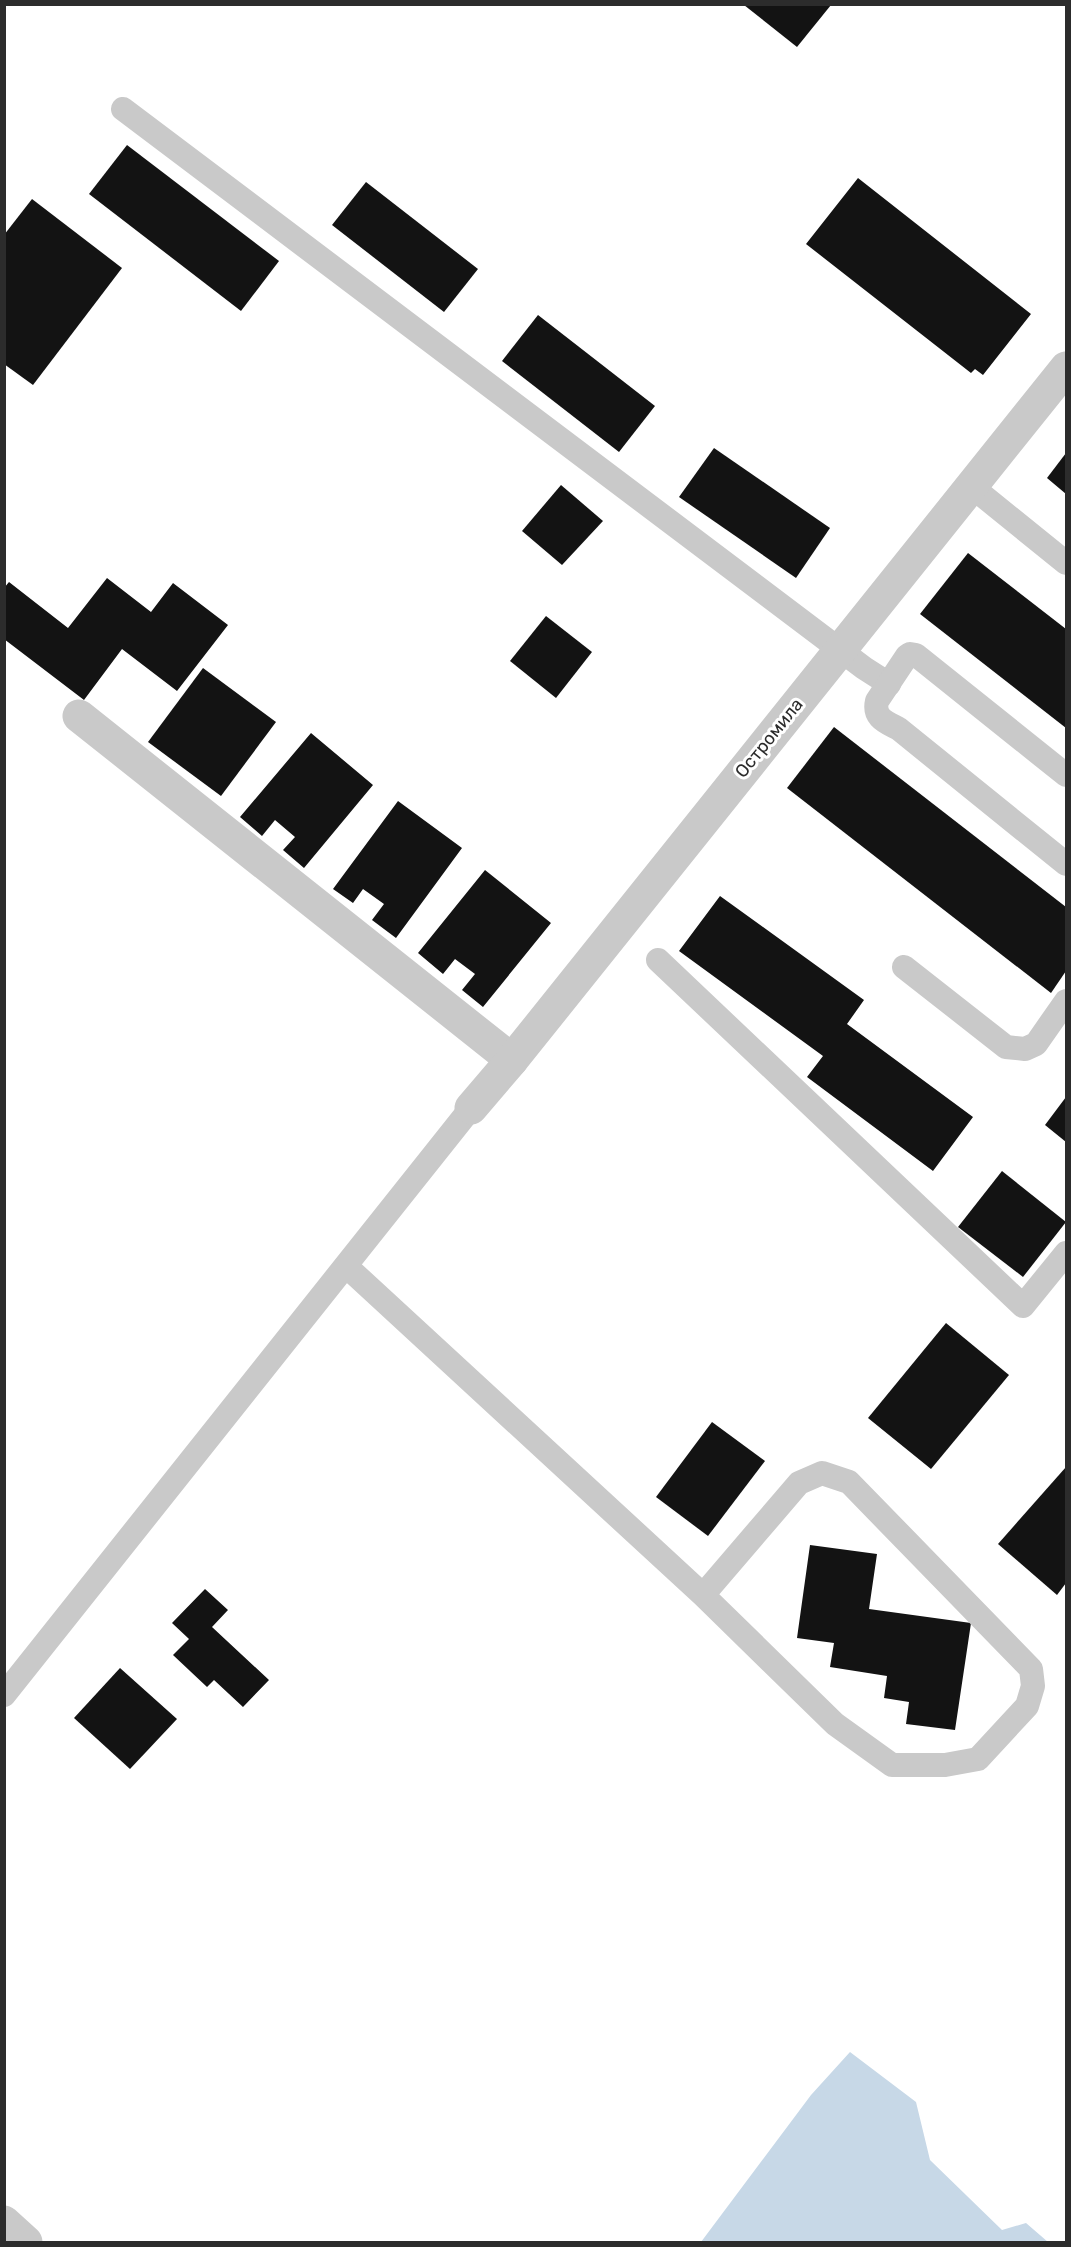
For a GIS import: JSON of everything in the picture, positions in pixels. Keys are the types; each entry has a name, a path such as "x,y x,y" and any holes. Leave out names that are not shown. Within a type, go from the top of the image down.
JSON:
{"street":[{"name":"Остромила","path":"471,1108 512,1060 971,486 1061,385"},
{"path":"79,716 512,1060"},
{"path":"4,2222 26,2242"}],"lane":[{"path":"123,109 840,650 889,684"},
{"path":"971,486 1066,563"},
{"path":"1066,775 916,655 907,656 877,701 875,708 877,716 899,729 1066,864"},
{"path":"658,960 1023,1306 1066,1253"},
{"path":"904,967 1006,1047 1025,1048 1036,1044 1066,1001"},
{"path":"4,1695 471,1108"},
{"path":"346,1266 703,1595 835,1724 892,1765 945,1765 978,1759 1027,1706 1033,1686 1031,1669 849,1482 822,1473 799,1483 703,1595"}],"water":[{"path":"850,2052 916,2102 930,2160 1002,2230 1026,2223 1048,2242 701,2242 811,2095"}],"building":[{"path":"744,5 831,5 797,47"},
{"path":"127,145 279,261 241,311 89,194"},
{"path":"858,178 1031,314 983,375 975,369 971,373 806,244"},
{"path":"366,182 478,269 444,312 332,225"},
{"path":"32,199 122,268 33,385 4,364 4,235"},
{"path":"538,315 655,406 619,452 502,361"},
{"path":"714,448 830,528 796,578 679,497"},
{"path":"1066,453 1066,494 1047,478"},
{"path":"561,485 603,521 562,565 522,531"},
{"path":"968,553 1066,629 1066,728 920,614"},
{"path":"107,578 151,612 173,583 228,625 177,691 122,649 84,700 4,639 4,588 9,582 68,628"},
{"path":"546,616 592,652 556,698 510,661"},
{"path":"203,668 276,722 221,796 148,742"},
{"path":"834,727 1066,907 1066,971 1051,993 787,788"},
{"path":"311,733 373,785 304,868 283,850 295,837 275,820 262,836 240,817"},
{"path":"398,801 462,848 396,938 372,920 384,904 363,889 353,903 333,889"},
{"path":"485,870 551,923 483,1007 462,990 475,974 455,959 443,974 418,953"},
{"path":"720,896 864,1000 847,1024 973,1117 933,1171 807,1077 823,1056 679,951"},
{"path":"1066,1097 1066,1142 1045,1125"},
{"path":"1002,1171 1066,1222 1023,1277 958,1227"},
{"path":"946,1323 1009,1375 931,1469 868,1418"},
{"path":"712,1422 765,1461 708,1536 656,1497"},
{"path":"1066,1467 1066,1583 1057,1595 998,1544"},
{"path":"810,1545 877,1554 869,1609 971,1623 955,1730 906,1724 909,1702 884,1698 887,1676 830,1667 834,1643 797,1638"},
{"path":"205,1589 228,1610 212,1627 269,1680 243,1707 214,1680 207,1687 173,1655 189,1639 172,1623"},
{"path":"120,1668 177,1719 130,1769 74,1718"}]}
